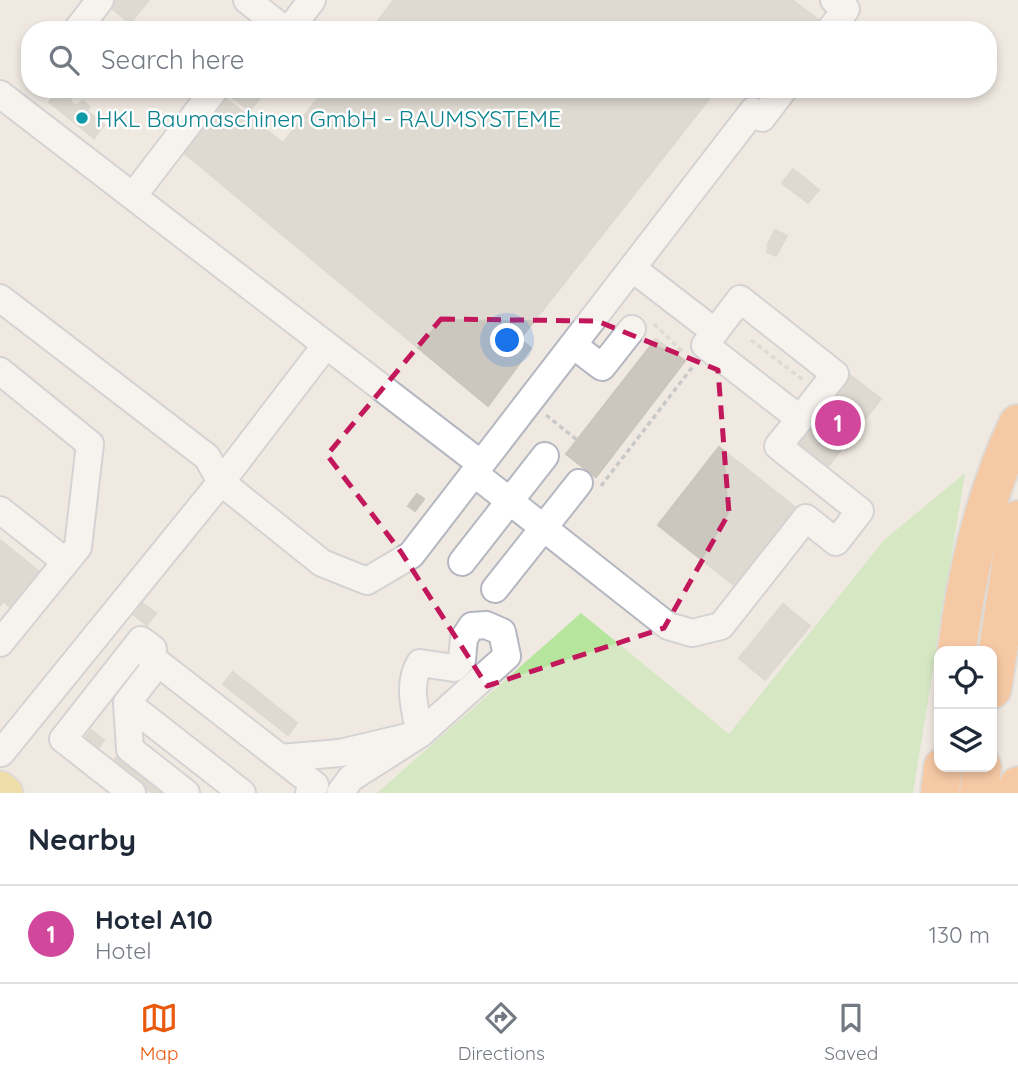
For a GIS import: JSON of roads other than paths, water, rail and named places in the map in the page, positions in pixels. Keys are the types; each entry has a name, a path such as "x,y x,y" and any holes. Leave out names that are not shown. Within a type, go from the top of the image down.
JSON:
{"highway":[{"path":"958,646 961,616 997,469 1018,424"},
{"path":"997,656 1018,520"},
{"path":"940,793 942,772"},
{"path":"979,793 981,772"},
{"path":"1017,793 1018,786"}],"main road":[{"path":"0,788 6,793"}],"lane":[{"path":"84,21 100,0"},
{"path":"247,0 270,21"},
{"path":"284,21 312,0"},
{"path":"834,0 846,9 837,21"},
{"path":"133,196 208,98"},
{"path":"0,298 207,457 220,482 322,563 367,581 411,555 753,111 762,117 777,98"},
{"path":"12,102 326,345 478,468 510,501 668,626 692,633 721,626 806,518 836,541 860,511 778,446 800,419 820,394 835,374 740,299 705,345 800,419"},
{"path":"632,268 715,332"},
{"path":"573,345 602,367 640,323"},
{"path":"1,753 220,482 326,345"},
{"path":"0,371 90,444 78,547 0,642"},
{"path":"462,562 545,456"},
{"path":"495,589 544,528 588,487"},
{"path":"0,510 66,562"},
{"path":"112,617 153,649 148,655 315,785 309,793"},
{"path":"132,793 63,739 141,640"},
{"path":"158,663 127,703 130,749 186,793"},
{"path":"127,703 233,789"},
{"path":"280,758 340,752 420,734 352,778 340,793"}],"place":[{"name":"HKL Baumaschinen GmbH - RAUMSYSTEME","path":"82,118"},
{"name":"Hotel A10","path":"838,423"}]}
